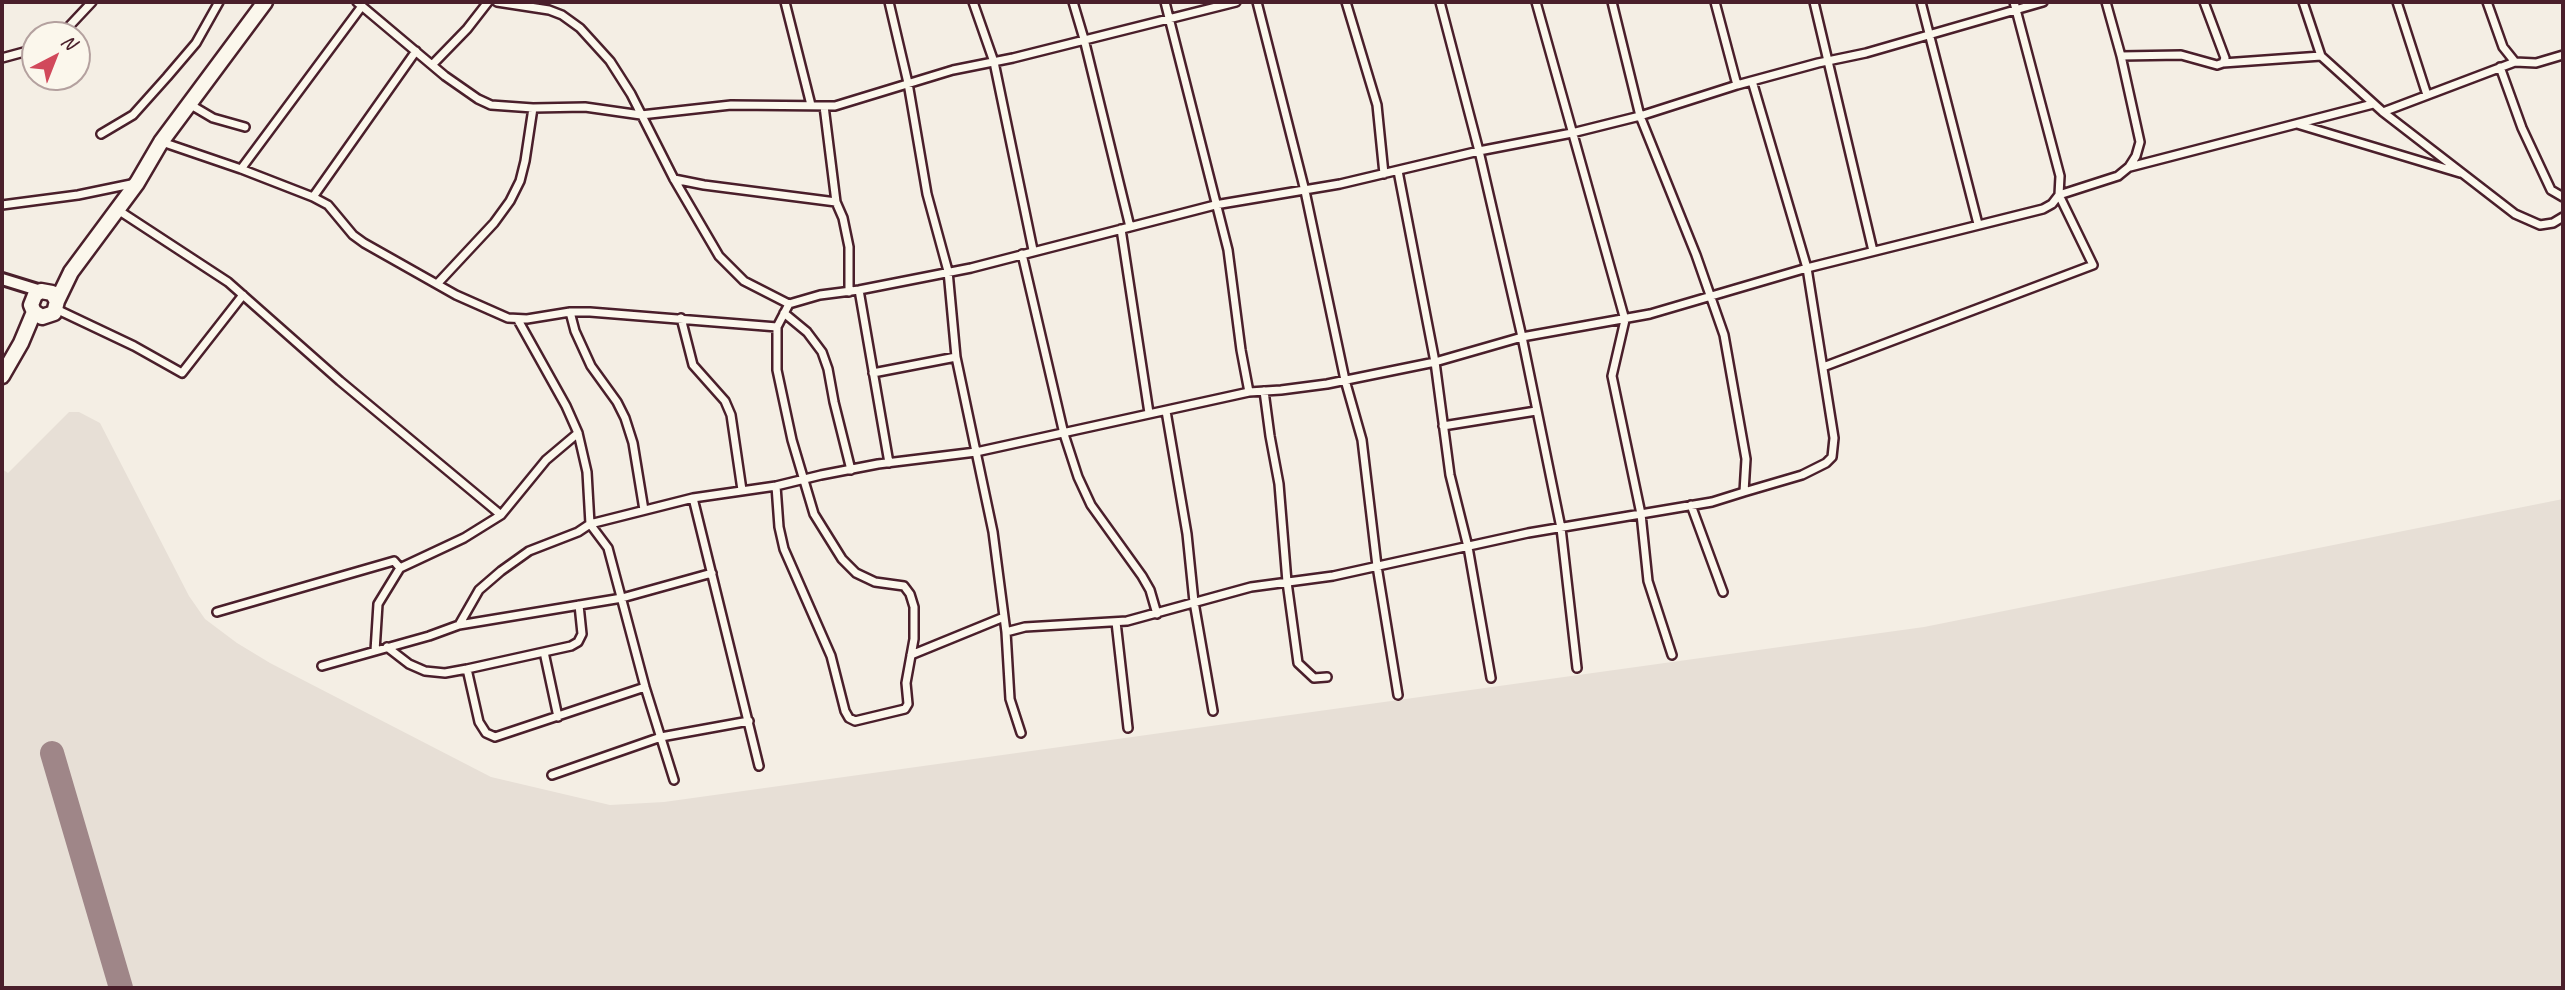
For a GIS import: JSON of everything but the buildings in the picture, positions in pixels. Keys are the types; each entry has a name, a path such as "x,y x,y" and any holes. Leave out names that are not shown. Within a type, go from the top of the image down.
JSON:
{"highway":[{"path":"21,343 55,308 71,272 136,183 161,142 265,2"},
{"path":"2,375 21,343 33,309 32,298 71,272"},
{"path":"43,290 52,293 55,308"},
{"path":"33,309 42,317 55,308"}],"street":[{"path":"74,21 92,2"},
{"path":"102,134 132,115 167,77 196,43 219,2"},
{"path":"432,65 488,2"},
{"path":"497,2 549,10 562,15 580,28 610,61 631,94 713,247 744,281 789,304 820,295 849,292 971,268 1215,205 1306,191 1479,151 1572,133 1640,116 1737,85 1866,53 2014,6 2043,2"},
{"path":"785,2 811,105"},
{"path":"889,2 908,82 927,194 948,271 956,357 990,513 1006,632 1010,699 1021,733"},
{"path":"973,2 994,62 1033,250"},
{"path":"1073,2 1084,39 1126,228 1149,413"},
{"path":"1165,2 1228,250 1249,392"},
{"path":"241,169 359,4 463,89 491,105 533,108 585,107 641,115 731,105 824,106 847,103 953,70 1236,2"},
{"path":"1257,2 1306,191 1345,380 1362,440 1377,566 1398,695"},
{"path":"1346,2 1377,105 1384,174"},
{"path":"1440,2 1479,151 1522,337 1561,528 1577,668"},
{"path":"1536,2 1625,320 1612,376 1641,514 1648,582 1672,655"},
{"path":"1612,2 1640,116 1724,335 1746,459 1744,492"},
{"path":"1714,2 1737,85"},
{"path":"1814,2 1873,251"},
{"path":"1920,2 1931,34 1978,224"},
{"path":"2106,2 2140,142 2129,167"},
{"path":"2204,2 2225,58 2223,63"},
{"path":"2302,2 2321,56 2373,104 2515,214 2540,225 2553,223 2563,217"},
{"path":"2398,2 2427,95"},
{"path":"2487,2 2502,47 2515,62"},
{"path":"1823,367 2093,265 2059,195 2060,176 2014,6"},
{"path":"313,197 416,51"},
{"path":"2,58 21,53"},
{"path":"2121,56 2180,55 2217,65 2321,56"},
{"path":"2383,112 2515,62 2536,63 2563,55"},
{"path":"2500,67 2522,128 2551,190 2563,197"},
{"path":"1006,632 1025,627 1116,622 1157,614 1251,587 1332,576 1561,528 1691,505 1802,475 1826,463 1832,457 1834,438 1807,268 1752,81"},
{"path":"191,104 213,118 244,127"},
{"path":"459,625 479,590 501,570 529,551 578,532 590,524 693,498 776,486 889,463 976,452 1249,392 1345,380 1435,362 1522,337 1625,320 1807,268 2043,209 2052,204 2059,195 2118,176 2129,167 2373,104"},
{"path":"824,106 836,202 843,218 849,247 849,292"},
{"path":"438,283 494,223 510,201 520,181 525,161 533,108"},
{"path":"2296,124 2464,174"},
{"path":"161,142 313,197 328,205 353,235 364,243 456,295 517,320 570,312 777,327"},
{"path":"1398,171 1435,362 1450,475 1468,547 1491,678"},
{"path":"674,178 715,187 836,202"},
{"path":"2,205 78,195 136,183"},
{"path":"117,209 228,282 340,381 501,515"},
{"path":"1022,254 1064,434 1078,477 1091,505 1142,576 1150,590 1157,614"},
{"path":"2,279 43,290"},
{"path":"18,284 33,309"},
{"path":"859,290 889,463"},
{"path":"55,308 134,346 182,373 243,295"},
{"path":"776,486 779,527 784,549 831,656 849,718 855,721 905,709 908,704 906,683 914,607 904,586 875,582 856,573 842,559 814,514 792,440 779,381 777,327 789,304"},
{"path":"570,312 575,331 592,366 625,418 633,443 644,510"},
{"path":"784,313 807,332 822,352 851,470"},
{"path":"681,318 692,365 725,401 732,415 742,489"},
{"path":"517,320 578,432 587,472 590,524 608,548 645,687 674,780"},
{"path":"873,373 956,357"},
{"path":"1264,391 1279,484 1287,582 1298,663 1314,678 1327,677"},
{"path":"1166,411 1213,711"},
{"path":"1443,426 1536,411"},
{"path":"375,651 378,604 400,568 464,538 501,515 546,460 578,432"},
{"path":"693,498 760,766"},
{"path":"1691,505 1723,592"},
{"path":"217,612 388,561 394,561 400,568"},
{"path":"321,666 459,625 622,598 712,573"},
{"path":"387,647 409,664 425,671 445,673 467,669 578,642 583,624 579,605"},
{"path":"911,654 1004,617"},
{"path":"1116,622 1128,728"},
{"path":"544,652 558,717"},
{"path":"467,669 479,723 486,733 495,737 645,687"},
{"path":"552,775 661,737 748,721"}],"shaded area":[{"path":"69,412 79,412 100,423 189,596 205,619 237,643 270,663 491,777 610,805 664,802 1924,627 2563,499 2563,988 2,988 2,469 8,473"}],"taxiway":[{"path":"52,753 121,988"}]}
